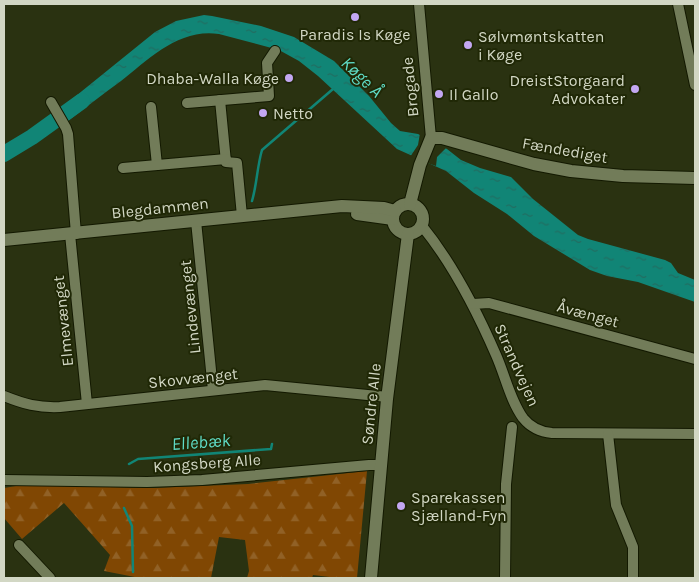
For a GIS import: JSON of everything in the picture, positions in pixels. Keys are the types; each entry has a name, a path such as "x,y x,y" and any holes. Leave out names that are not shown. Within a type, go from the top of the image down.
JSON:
{"street":[{"name":"Brogade","path":"410,204 421,163 432,138 419,4"},
{"path":"678,4 695,85"},
{"path":"187,103 269,96 267,63 275,51"},
{"path":"220,100 226,162 237,164 242,216"},
{"name":"Elmevænget","path":"51,102 66,128 87,404"},
{"path":"151,107 157,165"},
{"name":"Fændediget","path":"432,138 442,138 534,164 571,171 623,176 695,178"},
{"path":"123,168 226,159"},
{"path":"410,204 422,212 422,226 416,232 408,234 399,232 393,224 394,215 402,205 410,204"},
{"name":"Blegdammen","path":"4,240 320,209 394,215"},
{"name":"Lindevænget","path":"196,221 213,390"},
{"name":"Strandvejen","path":"422,226 438,246 473,304 497,356 517,409 527,422 542,432 695,434"},
{"name":"Søndre Alle","path":"370,578 388,396 408,234"},
{"name":"Åvænget","path":"473,304 489,303 695,359"},
{"name":"Skovvænget","path":"4,396 41,408 265,386 388,396"},
{"path":"505,578 506,484 512,427"},
{"path":"608,434 616,505 634,547 633,578"},
{"name":"Kongsberg Alle","path":"4,480 202,480 369,464 381,465"},
{"path":"19,544 50,578"}],"green space":[{"path":"367,471 357,578 313,575 312,578 247,578 249,571 245,540 219,537 211,578 140,578 104,571 110,555 64,503 22,539 4,518 4,488 22,485 153,488 248,484"}],"water":[{"path":"204,15 261,26 294,37 334,61 400,131 418,134 447,149 461,160 511,177 533,199 578,235 671,263 678,273 695,280 695,302 638,282 607,276 590,270 534,236 507,214 474,193 446,171 397,149 318,76 299,61 279,50 219,34 204,33 178,40 154,55 68,121 61,108 155,32 176,21"}],"pier":[{"path":"420,133 447,147 437,157 436,166 410,157 418,145"}],"waterway":[{"name":"Ellebæk","path":"252,201 262,150 333,89"},
{"name":"Køge Å","path":"4,154 32,137 82,101"},
{"name":"Ellebæk","path":"129,464 138,459 271,449 272,444"},
{"name":"Ellebæk","path":"124,508 132,526 133,572"}],"place":[{"name":"Paradis Is Køge","path":"355,17"},
{"name":"Sølvmøntskatten i Køge","path":"468,45"},
{"name":"Dhaba-Walla Køge","path":"289,78"},
{"name":"DreistStorgaard Advokater","path":"635,89"},
{"name":"Il Gallo","path":"439,94"},
{"name":"Netto","path":"263,113"},
{"name":"Sparekassen Sjælland-Fyn","path":"401,506"}]}
